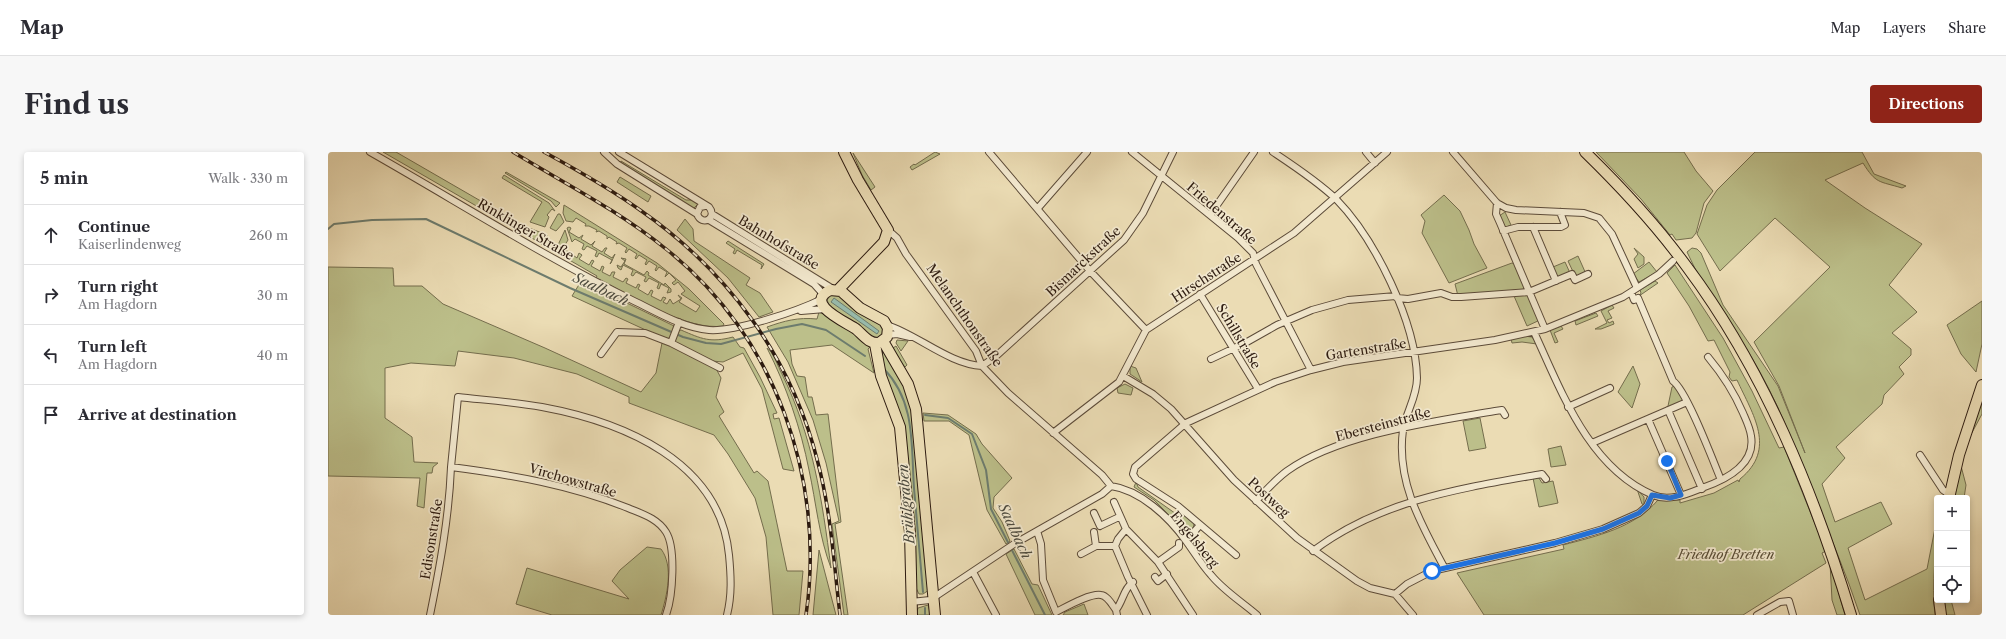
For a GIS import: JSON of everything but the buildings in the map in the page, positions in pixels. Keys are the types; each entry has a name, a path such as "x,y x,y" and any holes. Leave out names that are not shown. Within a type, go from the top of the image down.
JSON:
{"main road":[{"name":"Melanchthonstraße","path":"844,152 858,180 888,230"},
{"path":"1586,152 1638,207 1669,243 1688,268 1729,330 1759,384 1785,438 1828,545 1852,615"},
{"path":"888,230 884,242 860,268 824,301 883,336 908,384 916,409 935,615"},
{"path":"860,268 850,290 851,296 860,308"},
{"path":"836,289 860,308 881,319 883,336 881,376 895,409 900,427 910,533 910,602 912,615"},
{"path":"1949,495 1959,455 1982,384"},
{"path":"1939,603 1941,615"}],"street":[{"name":"Rinklinger Straße","path":"370,152 602,285 680,322 701,329 731,329 824,301"},
{"path":"604,152 613,161 697,214 701,220 709,220 712,214 709,207 705,206 698,199 619,152 613,156 613,161"},
{"path":"989,152 1090,271 1146,330"},
{"path":"1038,208 1087,152"},
{"name":"Friedenstraße","path":"1132,152 1210,215 1253,253 1254,259 1311,370"},
{"name":"Bismarckstraße","path":"982,366 995,357 1124,240 1136,226 1173,152"},
{"path":"1210,215 1254,152"},
{"path":"1273,152 1334,198 1368,243 1397,297 1408,331 1416,372 1416,385 1404,428 1404,470 1411,502 1444,567"},
{"path":"1366,152 1375,162"},
{"name":"Hirschstraße","path":"1053,433 1114,388 1123,376 1146,330 1294,233 1387,152"},
{"path":"1453,152 1497,203 1506,208 1516,210 1592,214 1605,223 1612,234 1637,288"},
{"path":"1497,203 1496,214 1545,329"},
{"path":"697,214 700,207 705,206"},
{"path":"1504,231 1518,227 1561,227 1565,225 1560,212"},
{"name":"Bahnhofstraße","path":"712,214 836,289"},
{"name":"Bahnhofstraße","path":"709,220 814,284 824,301"},
{"path":"1533,227 1556,281"},
{"name":"Melanchthonstraße","path":"888,230 897,238 906,254 976,352 982,366 1008,393 1102,475 1111,486"},
{"name":"Gartenstraße","path":"1200,525 1178,506 1136,479 1133,474 1135,467 1186,423 1258,389 1311,370 1360,359 1413,352 1545,329 1597,309 1631,292 1659,274 1673,261"},
{"path":"1211,360 1312,310 1348,300 1397,297 1408,299 1441,293 1452,297 1461,297 1530,292 1572,274 1576,280 1588,274"},
{"path":"1631,292 1634,300 1638,298 1673,381 1679,385 1721,480"},
{"name":"Schillstraße","path":"1200,294 1258,389"},
{"name":"Rinklinger Straße","path":"789,312 824,301"},
{"path":"671,342 680,322"},
{"path":"883,336 898,328 966,364 982,366"},
{"path":"601,354 617,332 645,333 671,342 720,368"},
{"path":"1534,332 1568,407 1592,443 1608,462 1626,478 1652,495 1670,498 1702,488 1721,480 1744,465 1750,451 1752,438 1731,387 1708,357"},
{"path":"883,336 898,334 917,339"},
{"name":"Postweg","path":"1123,376 1153,394 1186,423 1234,480 1313,551 1356,581 1370,588 1395,594"},
{"path":"1568,407 1610,388"},
{"path":"451,467 458,397 541,407 572,414 630,434 667,453 680,463 706,492 723,524 728,542 731,575 731,599 727,615"},
{"path":"1592,443 1687,402"},
{"name":"Ebersteinstraße","path":"1256,501 1279,477 1308,459 1356,440 1404,428 1502,410 1505,415"},
{"path":"1668,410 1702,488"},
{"path":"1648,419 1681,495"},
{"path":"1920,455 1947,495"},
{"name":"Edisonstraße","path":"430,615 446,520 451,467"},
{"name":"Virchowstraße","path":"451,467 540,480 595,496 655,520 666,532 670,542 672,575 671,593 666,615"},
{"path":"1313,551 1349,527 1411,502 1441,492 1542,474 1546,479"},
{"path":"910,602 930,600 1014,544 1102,494 1111,486"},
{"name":"Engelsberg","path":"1111,486 1125,490 1147,502 1166,519 1186,541 1212,576 1257,615"},
{"path":"1413,615 1395,594 1420,576 1444,567 1555,543 1603,529 1639,513 1647,506 1652,495"},
{"path":"1114,502 1119,517 1126,529 1158,562 1193,615"},
{"path":"1094,513 1096,546"},
{"path":"1096,531 1119,517"},
{"path":"1186,541 1200,525 1236,555"},
{"path":"1081,554 1096,546 1112,546 1126,529"},
{"path":"1037,531 1040,544 1043,580 1056,612 1092,595 1101,594 1107,597 1117,613"},
{"path":"1158,562 1178,548 1178,543"},
{"path":"1112,546 1133,583 1147,615"},
{"path":"973,572 996,615"},
{"path":"1154,577 1158,581 1167,574"},
{"path":"1117,613 1126,590 1133,583"},
{"path":"1757,615 1780,602 1789,601 1793,615"}],"green space":[{"path":"383,152 396,152 524,226 542,233 537,241"},
{"path":"935,152 940,154 912,170 910,167"},
{"path":"1596,152 1684,152 1696,171 1713,191 1704,203 1696,233 1692,238 1676,240 1672,234 1670,235 1641,199"},
{"path":"1755,152 1862,152 1874,174 1906,186 1902,188 1879,181 1871,175 1863,163 1825,180 1865,208 1922,244 1889,285 1917,312 1892,333 1911,349 1911,355 1899,367 1904,374 1884,395 1882,404 1836,447 1845,458 1822,484 1835,522 1881,502 1892,524 1848,548 1865,600 1927,569 1934,533 1935,615 1860,615 1795,448 1769,388 1743,343 1703,283 1687,252 1692,248 1697,249 1701,253 1723,305 1778,386 1805,453 1779,386 1754,342 1830,267 1775,218 1720,271 1697,234 1707,205 1717,190"},
{"path":"853,153 875,187 871,190 862,175"},
{"path":"621,161 686,200 694,200 699,203 693,209 620,164"},
{"path":"506,172 560,203 556,207 551,201 505,173"},
{"path":"504,175 549,203 555,211 552,209 547,215 549,217 545,227 530,222 542,202 502,178"},
{"path":"620,177 651,196 648,202 617,182"},
{"path":"1444,195 1460,211 1474,244 1487,268 1449,283 1422,233 1425,221 1421,215"},
{"path":"564,205 657,263 689,289 724,324 723,326 709,326 694,323 662,312 596,278 597,276 559,254 558,245 565,230 568,240 563,248 577,258 579,253 582,255 579,259 589,265 592,260 594,261 591,266 600,271 602,266 604,267 602,272 610,276 612,272 615,272 613,277 623,282 626,278 628,279 626,283 636,288 638,284 640,285 638,289 648,295 651,290 653,291 651,296 661,301 663,297 666,298 663,302 667,304 670,299 673,304 681,299 678,295 682,298 679,302 696,312 700,306 681,294 685,291 678,282 674,285 672,283 676,280 669,273 665,277 667,272 659,267 656,271 657,266 649,261 646,265 647,260 639,255 636,259 637,254 629,249 626,253 627,248 619,243 616,244 617,242 609,237 607,239 607,236 599,231 596,232 597,230 589,226 585,226 586,224 576,218 573,222 566,221 563,213"},
{"path":"1505,212 1511,225 1504,228 1499,216"},
{"path":"558,214 560,214 564,222 556,231 550,228"},
{"path":"685,219 693,229 694,241 750,278 746,285 760,293 773,312 759,317 728,278 677,230"},
{"path":"567,228 571,228 569,232 579,238 583,235 581,239 591,245 595,241 592,246 602,252 605,248 607,248 604,253 612,258 615,254 611,263 610,264 612,260 599,253 597,257 595,256 597,251 587,246 584,250 582,249 584,244 575,239 572,242"},
{"path":"546,234 550,241 545,246 541,244"},
{"path":"728,241 764,264 761,269 762,265 737,250 735,254 733,253 735,249 726,243"},
{"path":"1634,248 1644,257 1644,264 1638,268 1634,259 1638,254"},
{"path":"1578,256 1586,274 1576,278 1568,261"},
{"path":"621,258 626,259 624,264 644,275 647,271 649,273 648,275 664,285 665,283 671,289 671,292 667,293 669,288 661,284 659,289 657,288 659,283 649,278 646,282 644,281 646,277 636,272 633,276 631,275 633,270 623,265 621,270 618,268 617,265 621,267 625,261"},
{"path":"1565,262 1570,273 1558,278 1553,267"},
{"path":"1649,262 1657,272 1639,282 1633,274"},
{"path":"1512,263 1515,264 1526,289 1458,296 1455,284"},
{"name":"Friedhof Bretten","path":"1675,265 1723,338 1752,391 1779,448 1784,447 1826,551 1822,553 1826,563 1743,615 1484,615 1457,573 1564,549 1563,545 1614,530 1638,518 1658,500 1680,500 1680,503 1714,493 1738,480 1739,482 1751,468 1757,456 1760,444 1755,419 1737,380 1732,381 1729,377 1730,372 1714,340 1708,341 1689,306 1667,273"},
{"path":"328,267 393,268 394,286 422,286 443,304 545,348 641,392 656,373 663,338 572,296 580,283 588,287 590,285 674,326 678,331 681,330 701,338 712,340 733,337 740,347 744,348 777,413 773,414 774,419 779,418 794,471 783,469 762,389 743,353 723,362 712,361 721,378 716,397 724,412 719,416 754,473 757,471 768,481 787,571 803,571 799,615 773,615 766,537 755,498 728,454 714,435 629,403 629,397 577,374 514,358 458,351 455,366 411,363 385,368 385,418 412,437 414,462 438,463 433,467 432,473 427,473 424,508 417,506 420,478 328,476"},
{"path":"1655,281 1658,283 1639,296 1641,293 1640,290"},
{"path":"836,294 881,324 884,330 881,336 875,339 831,309 827,300 830,296"},
{"path":"1528,294 1540,320 1527,326 1514,296"},
{"path":"1982,301 1982,344 1976,372 1961,354 1947,325"},
{"path":"1612,305 1614,308 1608,311 1612,318 1607,320 1609,323 1613,321 1614,324 1601,329 1595,329 1607,323 1601,311"},
{"path":"819,312 842,323 871,346 868,349 874,373 832,345 790,350 792,364 797,376 805,377 808,397 812,397 816,415 828,414 841,522 835,524 848,615 844,615 832,524 839,521 826,463 813,420 788,362 767,327 791,320 817,319"},
{"path":"1596,313 1598,316 1576,325 1575,321"},
{"path":"1561,326 1563,329 1554,333 1558,342 1555,343 1550,330"},
{"path":"1524,336 1532,337 1537,344 1522,342 1512,343 1511,339"},
{"path":"897,340 908,341 901,351 896,343"},
{"path":"896,346 907,365 905,367 890,350"},
{"path":"767,348 773,356 793,398 809,445 820,493 831,568 821,532 806,455 797,423 787,392"},
{"path":"886,352 911,395 929,590 923,594 919,594 916,588 902,420 879,354"},
{"path":"1130,366 1136,368 1142,382 1130,374"},
{"path":"1633,366 1640,384 1632,408 1618,392"},
{"path":"1125,384 1133,388 1131,395 1118,393 1117,388"},
{"path":"1675,386 1684,400 1671,408 1668,406 1672,387"},
{"path":"1982,393 1982,414 1968,440"},
{"path":"923,413 948,415 976,434 982,444 1012,478 994,497 993,508 1002,522 1010,541 1006,544 987,510 969,435 949,421 924,421"},
{"path":"1480,418 1486,448 1469,451 1463,421"},
{"path":"1561,446 1566,465 1551,467 1548,449"},
{"path":"1961,466 1966,485 1964,495 1954,495"},
{"path":"1533,478 1539,478 1542,483 1553,481 1558,503 1539,507"},
{"path":"1136,482 1138,487 1179,516 1186,515 1194,524 1193,530 1186,532 1154,500 1134,487"},
{"path":"1637,489 1644,497 1644,505 1642,504"},
{"path":"647,547 661,549 667,564 667,590 661,615 552,615 516,604 527,568 629,599 612,581 620,570"},
{"path":"1014,549 1032,584 1038,585 1052,615 1035,615 1006,554"},
{"path":"819,550 836,615 813,615"},
{"path":"1830,563 1845,615 1837,615 1832,600"},
{"path":"1944,603 1952,603 1955,615 1946,615"},
{"path":"1084,604 1088,615 1063,615 1065,612"},
{"path":"928,605 931,615 916,615 918,608"}],"shaded area":[{"path":"834,298 879,331 877,334 831,302"}],"waterway":[{"name":"Saalbach","path":"328,229 334,224 372,220 426,219 570,288 683,337 706,343 721,344 776,329 802,324 826,330 865,356"},
{"name":"Brühlgraben","path":"884,369 902,396 910,425 923,592"},
{"name":"Saalbach","path":"925,415 948,418 972,434 986,470 991,509 1045,615"},
{"name":"Brühlgraben","path":"925,608 925,615"}],"railway":[{"path":"513,152 591,198 648,235 666,249 704,284 737,323 763,367 784,413 799,462 808,513 810,564 806,615"},
{"path":"544,152 617,194 672,234 701,260 728,289 752,320 773,353 792,388 806,424 818,463 829,519 840,615"}],"route":[{"path":"1432,571 1444,567 1555,543 1603,529 1639,513 1647,506 1652,495 1670,498 1681,495 1667,461"}]}
